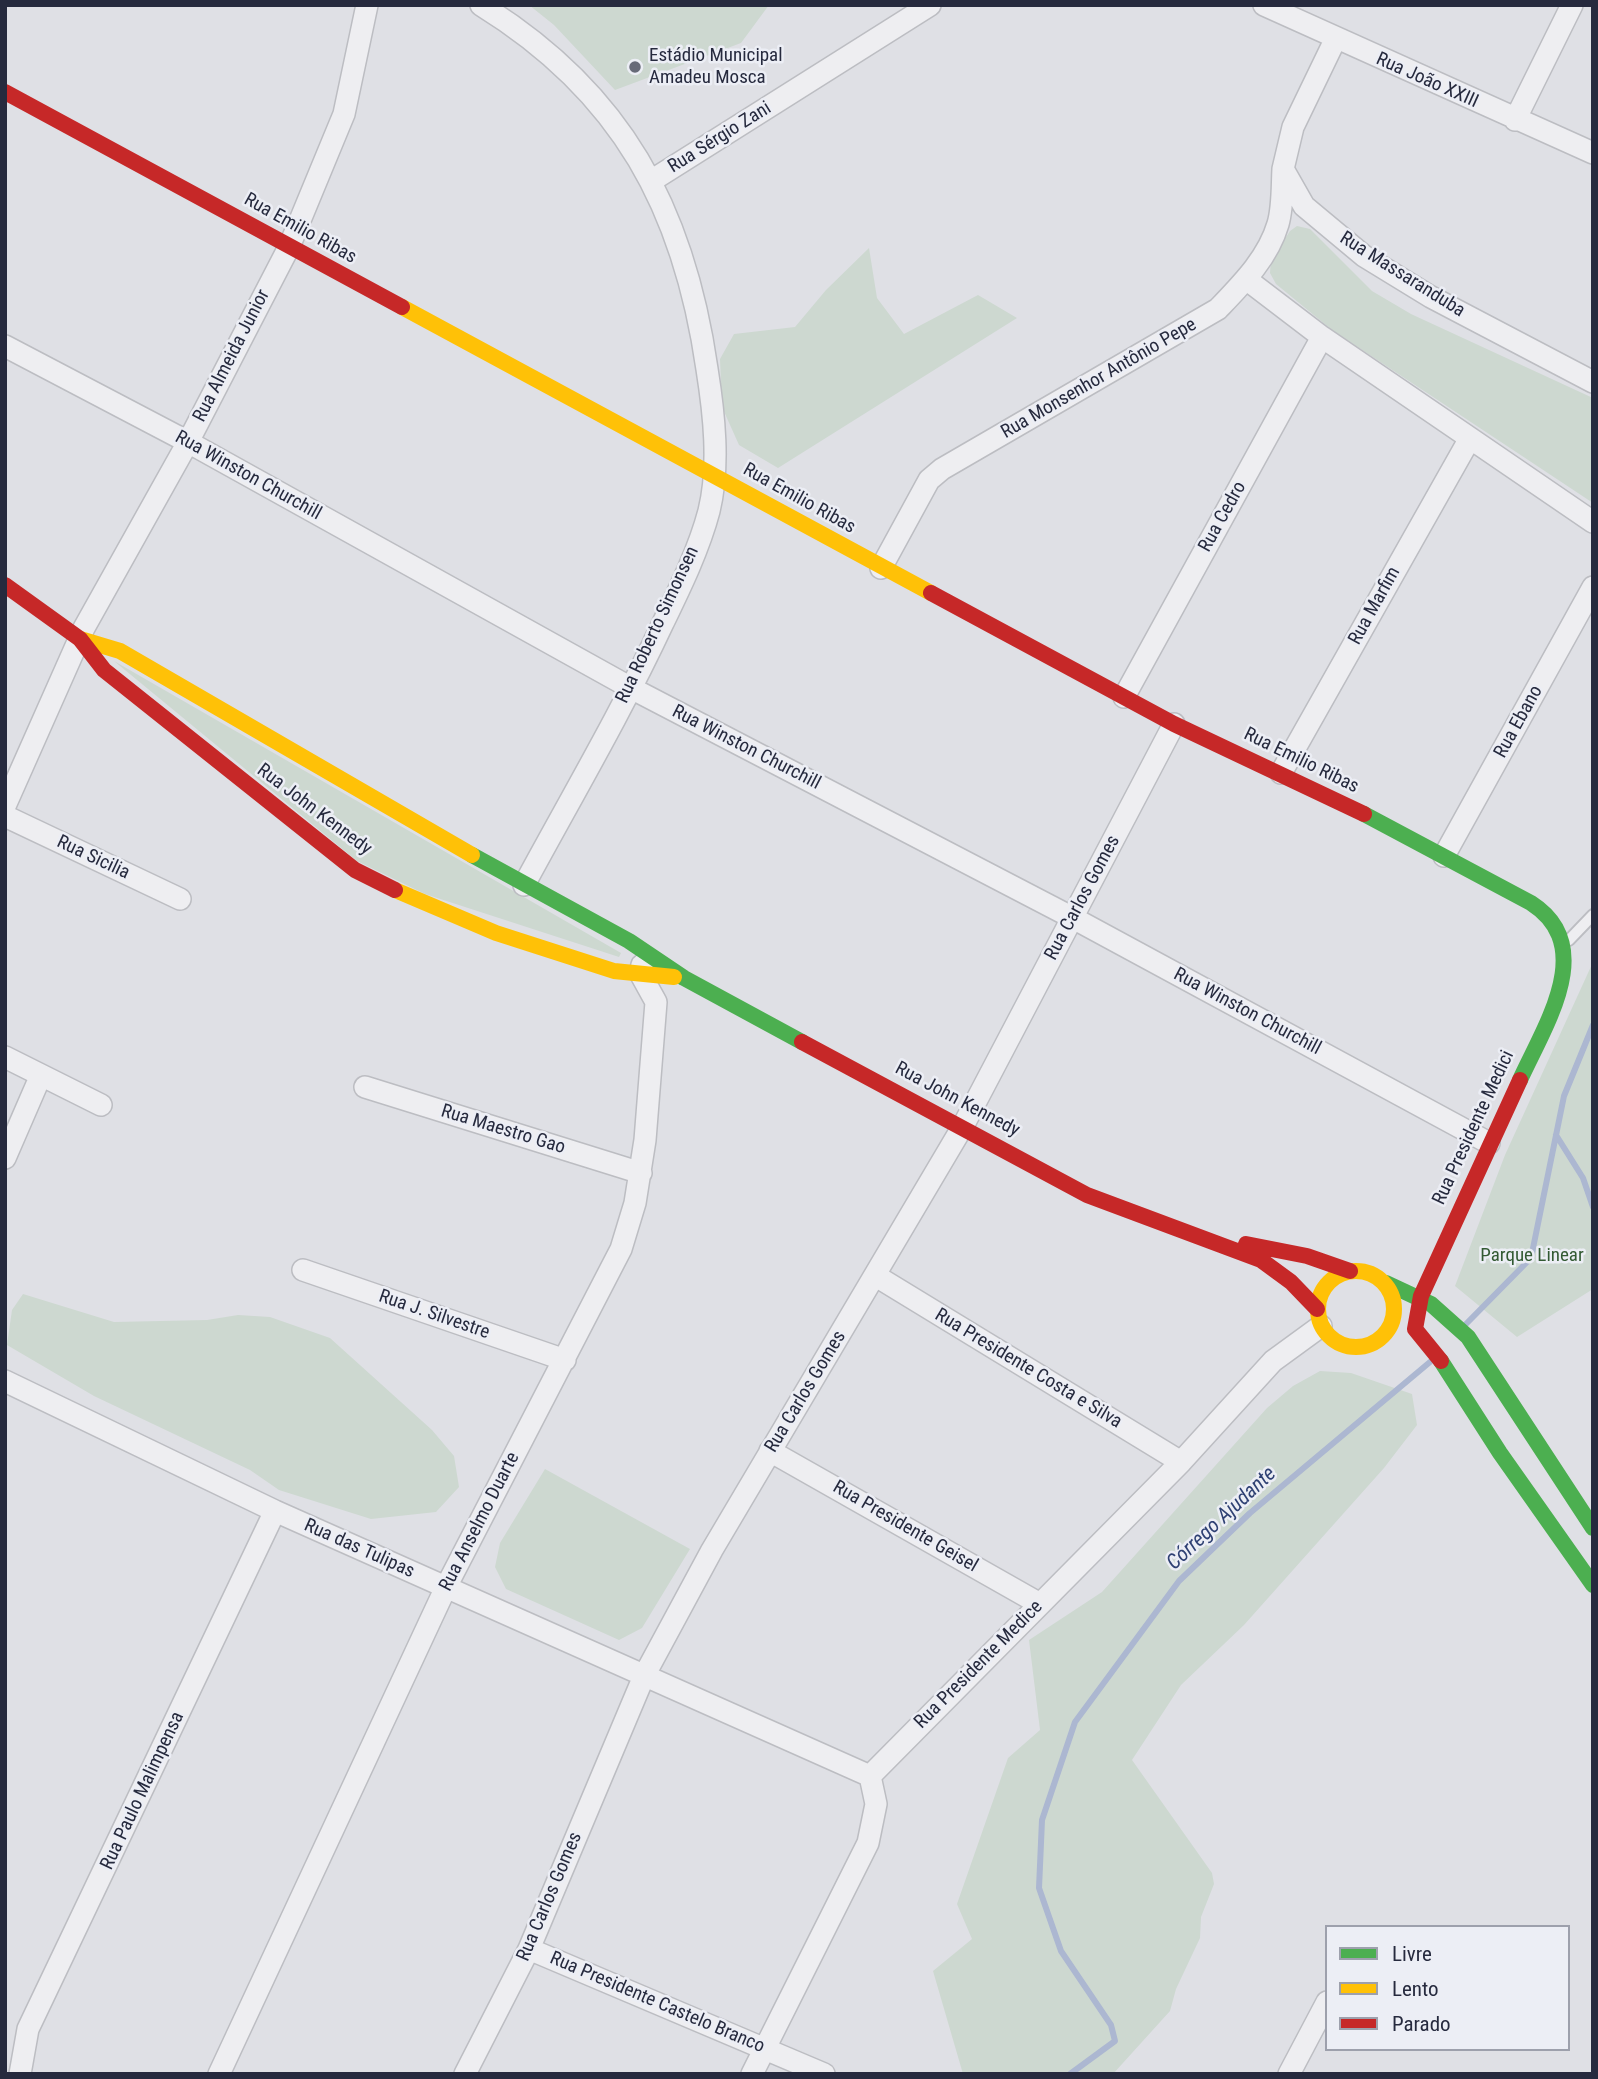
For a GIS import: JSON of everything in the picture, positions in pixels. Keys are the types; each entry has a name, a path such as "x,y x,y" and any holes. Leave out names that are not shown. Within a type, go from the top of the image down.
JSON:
{"street":[{"name":"Rua Almeida Junior","path":"5,806 80,639 188,442 289,247 344,114 367,5"},
{"name":"Rua Roberto Simonsen","path":"481,5 527,35 566,67 595,100 651,181 677,235 692,284 711,392 714,477 709,511 680,586 631,688 524,885"},
{"name":"Rua Sérgio Zani","path":"651,181 930,5"},
{"name":"Rua João XXIII","path":"1264,5 1335,40 1593,153"},
{"path":"1515,120 1572,5"},
{"path":"1283,169 1293,127 1335,40"},
{"name":"Rua Emilio Ribas","path":"5,92 881,568 1174,724 1281,773 1444,856 1543,913 1559,925 1564,944"},
{"name":"Rua Monsenhor Antônio Pepe","path":"881,568 929,480 942,469 1196,325 1218,309 1246,279 1267,248 1279,222 1283,169"},
{"name":"Rua Massaranduba","path":"1283,169 1304,206 1364,256 1431,297 1593,382"},
{"path":"1246,279 1322,337 1469,440 1593,522"},
{"name":"Rua Cedro","path":"1124,697 1322,337"},
{"name":"Rua Winston Churchill","path":"5,346 188,442 631,688 1073,918 1489,1143"},
{"name":"Rua Marfim","path":"1281,773 1469,440"},
{"name":"Rua John Kennedy","path":"5,585 80,639 104,670 355,870 425,905 496,933 614,971 643,963 684,978 1087,1195 1261,1259 1291,1282 1319,1317"},
{"name":"Rua Ebano","path":"1444,856 1593,587"},
{"name":"Rua John Kennedy","path":"80,639 120,651 524,885 629,941 643,963"},
{"name":"Rua Carlos Gomes","path":"466,2074 529,1949 644,1676 712,1550 963,1126 1174,724"},
{"name":"Rua Sicilia","path":"5,816 180,899"},
{"name":"Rua Presidente Medici","path":"1415,1329 1421,1296 1560,993 1568,965 1564,944"},
{"name":"Rua Anselmo Duarte","path":"219,2074 446,1587 621,1250 641,1173 656,1002 643,963"},
{"path":"5,1057 101,1105"},
{"path":"5,1158 41,1075"},
{"name":"Rua Maestro Gao","path":"365,1087 641,1173"},
{"name":"Rua John Kennedy","path":"1218,1241 1264,1246 1350,1270"},
{"name":"Rua J. Silvestre","path":"303,1270 565,1360"},
{"path":"1470,1343 1415,1329 1382,1336 1362,1347 1351,1347 1331,1339 1319,1317 1323,1288 1340,1274 1350,1270 1370,1273 1386,1283 1421,1296 1446,1314 1470,1343 1593,1528"},
{"name":"Rua Presidente Costa e Silva","path":"876,1276 1181,1462"},
{"path":"1382,1336 1393,1317 1393,1294 1386,1283"},
{"name":"Rua Presidente Medice","path":"870,1776 1181,1462 1273,1361 1319,1317"},
{"path":"1415,1329 1467,1399 1500,1453 1593,1585"},
{"path":"1467,1399 1462,1385 1462,1374 1470,1343"},
{"name":"Rua das Tulipas","path":"5,1381 275,1511 870,1776"},
{"name":"Rua Presidente Geisel","path":"770,1451 1040,1604"},
{"name":"Rua Paulo Malimpensa","path":"21,2074 27,2029 275,1511"},
{"path":"752,2074 868,1843 876,1804 870,1776"},
{"name":"Rua Presidente Castelo Branco","path":"529,1949 824,2074"},
{"path":"1289,2074 1325,2006"},
{"path":"5,2067 21,2074"}],"lane":[{"path":"1564,944 1593,915"}],"green space":[{"name":"Estádio Municipal Amadeu Mosca","path":"529,5 769,5 741,43 615,90 554,25"},
{"path":"1297,226 1310,229 1372,291 1411,314 1593,398 1593,503 1332,330 1276,284 1270,273 1271,260 1290,231"},
{"path":"869,248 877,298 904,334 978,295 1017,318 778,468 739,445 722,407 720,359 734,334 795,327 826,290"},
{"path":"114,661 621,953 619,957 425,894 357,861"},
{"name":"Parque Linear","path":"1593,962 1593,1289 1517,1337 1455,1286 1505,1155"},
{"path":"23,1294 114,1322 207,1320 238,1315 270,1317 330,1338 432,1430 454,1456 459,1487 436,1512 371,1519 279,1490 250,1470 94,1396 7,1345 12,1310"},
{"path":"1320,1371 1351,1373 1412,1394 1417,1425 1384,1468 1244,1625 1181,1685 1132,1760 1212,1873 1214,1884 1201,1917 1200,1938 1176,1989 1170,2011 1113,2074 963,2074 933,1971 972,1939 957,1904 1008,1758 1040,1730 1029,1640 1102,1592 1267,1408 1293,1386"},
{"path":"545,1469 690,1549 642,1628 619,1640 506,1589 495,1567 500,1543"}],"waterway":[{"name":"Córrego Ajudante","path":"1466,1324 1531,1258 1564,1096 1593,1025"},
{"path":"1556,1135 1583,1178 1593,1207"},
{"name":"Córrego Ajudante","path":"1070,2074 1115,2041 1111,2025 1061,1951 1039,1888 1042,1820 1075,1722 1179,1581 1250,1513 1430,1362"}],"traffic: fast":[{"path":"1364,814 1531,903 1551,921 1561,941 1564,963 1560,987 1542,1035 1520,1080"},
{"path":"472,855 629,941 684,978 802,1042"},
{"path":"1386,1283 1431,1304 1468,1337 1593,1528"},
{"path":"1441,1361 1500,1453 1593,1585"}],"traffic: slow":[{"path":"402,307 931,593"},
{"path":"80,639 120,651 472,855"},
{"path":"395,890 496,933 614,971 674,977"},
{"path":"1349,1271 1363,1271 1377,1277 1388,1288 1394,1309 1391,1324 1383,1336 1363,1347 1349,1347 1335,1341 1324,1330 1318,1316 1318,1302 1324,1288 1335,1277 1349,1271"}],"traffic: jam":[{"path":"5,92 402,307"},
{"path":"5,585 80,639 104,670 355,870 395,890"},
{"path":"931,593 1174,724 1364,814"},
{"path":"802,1042 1087,1195 1261,1260 1291,1282 1317,1309"},
{"path":"1441,1361 1415,1329 1421,1296 1520,1080"},
{"path":"1246,1244 1307,1256 1350,1271"}],"place":[{"name":"Estádio Municipal Amadeu Mosca","path":"635,67"}]}
